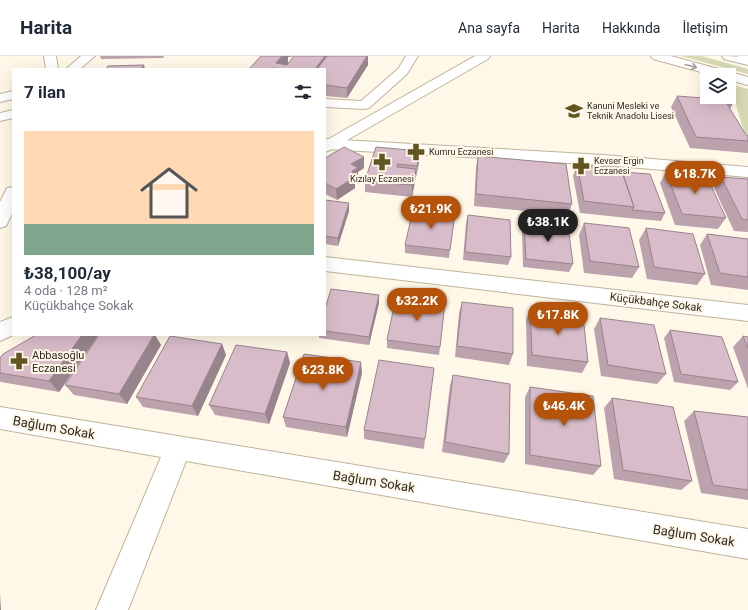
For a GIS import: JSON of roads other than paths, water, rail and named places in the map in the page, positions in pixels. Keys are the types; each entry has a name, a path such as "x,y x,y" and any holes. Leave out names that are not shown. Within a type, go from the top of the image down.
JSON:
{"street":[{"path":"50,56 52,68"},
{"path":"67,56 68,68"},
{"path":"73,68 89,56"},
{"path":"326,103 364,105 403,71 412,56"},
{"path":"326,144 484,56"},
{"path":"657,56 701,68"},
{"path":"728,56 748,61"},
{"path":"744,56 748,57"},
{"path":"736,78 748,81"},
{"path":"0,98 12,95"},
{"path":"0,117 12,114"},
{"path":"326,144 604,160 748,172"},
{"path":"0,222 12,194"},
{"name":"Küçükbahçe Sokak","path":"326,264 748,313"},
{"path":"0,332 12,326"},
{"name":"Bağlum Sokak","path":"0,418 748,544"},
{"path":"112,610 178,449"}],"place":[{"name":"Kanuni Mesleki ve Teknik Anadolu Lisesi","path":"574,111"},
{"name":"Kumru Eczanesi","path":"416,152"},
{"name":"Kızılay Eczanesi","path":"382,162"},
{"name":"Kevser Ergin Eczanesi","path":"581,166"},
{"name":"Abbasoğlu Eczanesi","path":"19,361"}]}
